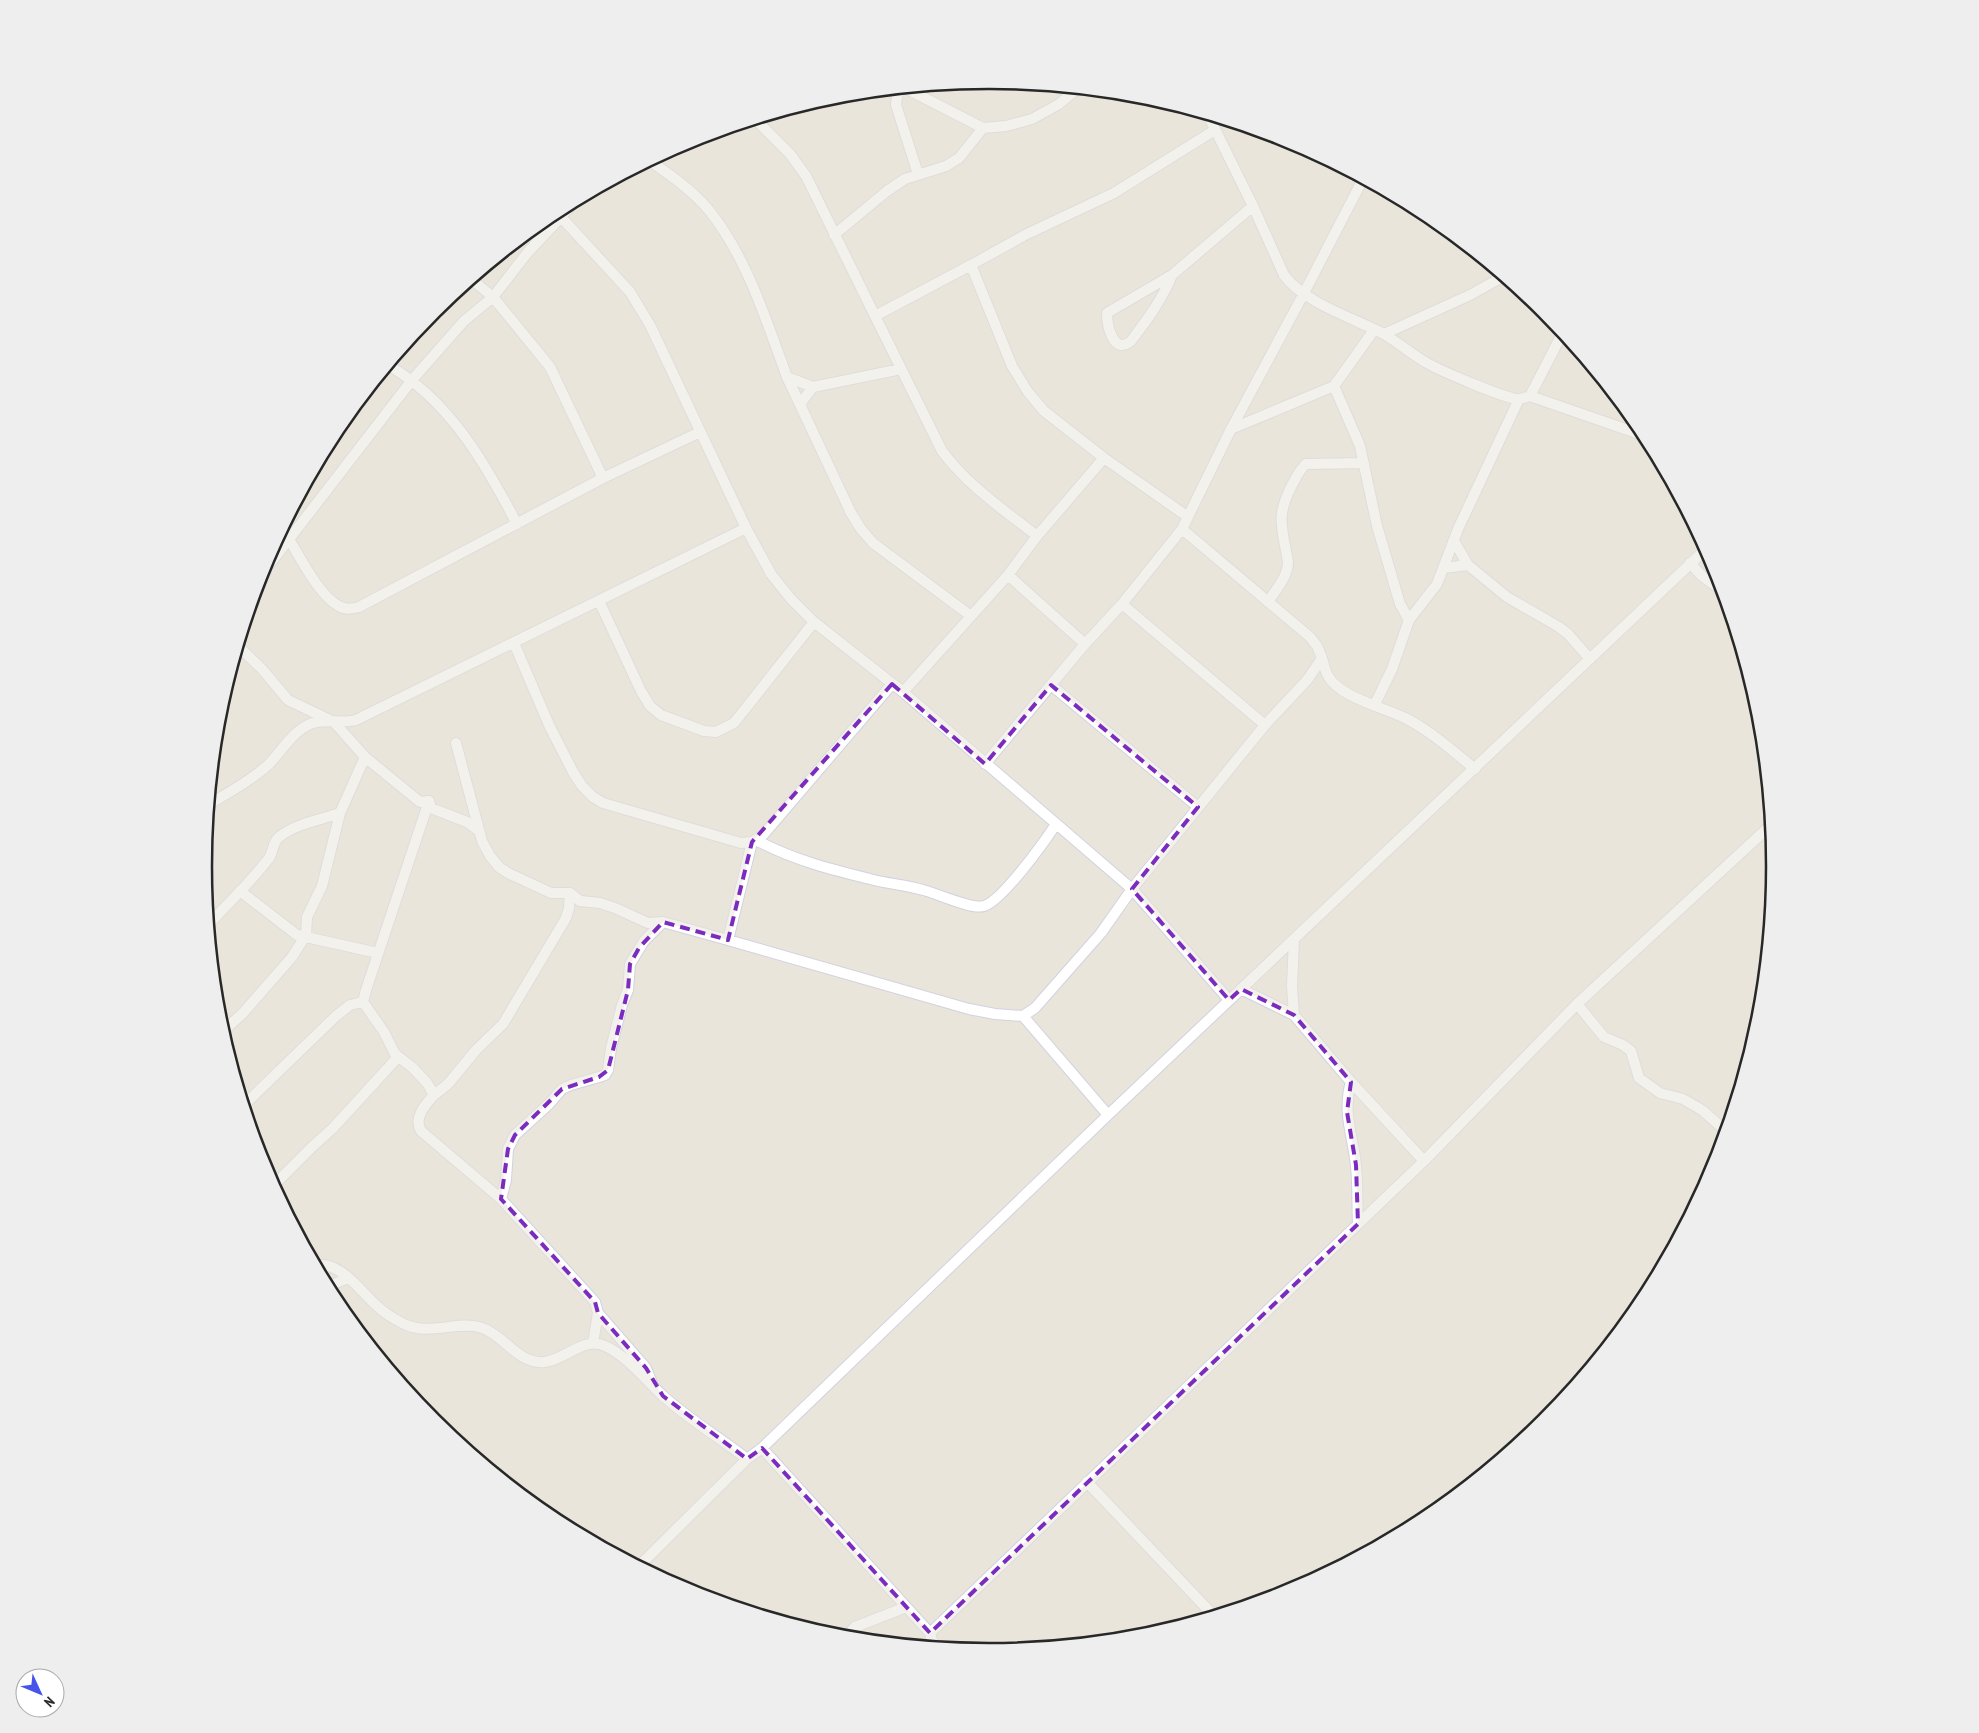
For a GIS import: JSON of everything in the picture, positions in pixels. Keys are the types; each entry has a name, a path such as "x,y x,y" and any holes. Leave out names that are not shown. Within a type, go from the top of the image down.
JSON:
{"street":[{"path":"914,92 983,128 1006,126 1032,119 1059,104 1072,93"},
{"path":"897,94 896,105 918,174"},
{"path":"1211,121 1253,206 1284,275 1290,284 1304,295 1379,332 1441,370 1519,400 1530,396 1635,432"},
{"path":"760,124 790,154 806,176 942,451 969,482 1037,536"},
{"path":"834,235 887,191 905,179 946,166 959,158 983,128"},
{"path":"875,316 1027,234 1114,193 1215,130"},
{"path":"655,165 677,181 707,208 729,238 763,313 787,377 851,513 861,529 873,543 971,616"},
{"path":"985,764 1085,644 1122,604 1182,529 1231,429 1304,295 1360,184"},
{"path":"1172,275 1164,295 1155,310 1130,341 1126,345 1120,345 1115,342 1111,336 1108,313 1172,275 1253,206"},
{"path":"278,553 412,380 464,321 493,297 528,252 562,217 630,292 650,325 746,528 771,574 791,599 814,622 903,692 1132,889 1229,1000"},
{"path":"971,265 1012,366 1028,392 1044,411 1104,458 1188,517"},
{"path":"1231,429 1334,386 1379,332 1462,298 1498,279"},
{"path":"476,283 493,297 550,367 603,478"},
{"path":"1530,396 1560,339"},
{"path":"393,368 412,380 437,402 456,424 474,450 517,524"},
{"path":"787,377 813,387 901,369"},
{"path":"1334,386 1360,446 1377,526 1400,604 1409,620"},
{"path":"800,404 813,387"},
{"path":"1375,704 1392,669 1409,620 1437,584 1454,540 1519,400"},
{"path":"289,539 308,572 328,598 339,606 350,609 358,607 603,478 700,432"},
{"path":"903,692 1008,575 1037,536 1104,458"},
{"path":"1268,602 1286,575 1288,568 1280,518 1286,496 1302,467 1306,464 1364,463"},
{"path":"215,800 265,767 303,728 316,722 346,723 356,720 746,528"},
{"path":"1182,529 1310,637 1317,646 1329,677 1337,686 1354,698 1375,704 1430,733 1475,769"},
{"path":"1454,540 1468,565 1507,597 1559,627 1590,659"},
{"path":"643,1562 747,1459 762,1448 1108,1115 1701,553"},
{"path":"1690,563 1702,576 1714,585"},
{"path":"1443,568 1468,565"},
{"path":"1008,575 1085,644"},
{"path":"600,601 640,691 650,706 661,715 710,732 725,729 734,723 814,622"},
{"path":"1122,604 1265,725"},
{"path":"514,643 549,725 573,772 582,786 592,796 603,803 741,843 754,841 763,835 892,684"},
{"path":"243,650 262,669 288,700 334,722 365,757 398,785 420,802 429,801"},
{"path":"456,743 479,831 490,856 508,873 551,893 570,893 580,901 615,908 648,924 664,922 969,1008 995,1014 1023,1016 1035,1008 1115,915 1132,889 1198,807 1265,725 1308,680 1322,658"},
{"path":"1308,680 1329,677"},
{"path":"1051,685 1198,807"},
{"path":"229,1026 243,1013 292,957 306,936 307,917 322,886 340,813 365,757"},
{"path":"429,801 431,808 466,822 479,831"},
{"path":"363,1002 429,801"},
{"path":"213,919 270,856 278,837 300,826 318,822 340,813"},
{"path":"754,841 804,862 923,890 977,907 991,903 1014,879 1040,849 1056,824"},
{"path":"930,1633 1424,1161 1576,1004 1766,829"},
{"path":"728,940 754,841"},
{"path":"240,891 291,932 378,952"},
{"path":"570,893 566,918 503,1024 476,1050 448,1084 425,1105 417,1122 421,1131 502,1200 595,1302 598,1313 593,1343"},
{"path":"502,1200 506,1180 508,1149 515,1135 549,1104 562,1089 599,1078 605,1075 608,1070 611,1048 629,984 630,964 644,941 664,922"},
{"path":"1294,940 1292,986 1294,1015"},
{"path":"1241,989 1294,1015 1351,1082 1424,1161"},
{"path":"363,1002 384,1032 390,1046 398,1057 418,1073 434,1095"},
{"path":"248,1101 336,1016 350,1005 363,1002"},
{"path":"1576,1004 1604,1037 1613,1042 1623,1044 1631,1051 1639,1078 1660,1093 1683,1099 1702,1110 1722,1127"},
{"path":"1023,1016 1108,1115"},
{"path":"279,1180 333,1128 398,1057"},
{"path":"1351,1082 1347,1096 1347,1112 1356,1166 1358,1224"},
{"path":"322,1265 332,1266 348,1278 390,1317 406,1325 422,1329 478,1326 497,1336 526,1359 537,1362 547,1362 593,1343 603,1345 617,1352 663,1396 747,1459"},
{"path":"334,1284 348,1278"},
{"path":"598,1313 646,1368 654,1387"},
{"path":"762,1448 930,1633 932,1642"},
{"path":"1088,1482 1210,1612"},
{"path":"851,1631 855,1627 906,1607"}],"highlighted area":[{"path":"892,684 985,764 1051,685 1198,807 1132,889 1229,1000 1241,989 1294,1015 1351,1082 1347,1112 1356,1165 1358,1224 930,1633 762,1448 747,1459 663,1396 646,1368 598,1313 595,1302 501,1199 508,1149 515,1135 562,1089 599,1077 608,1070 628,990 630,964 639,948 663,922 728,940 752,842"}]}
